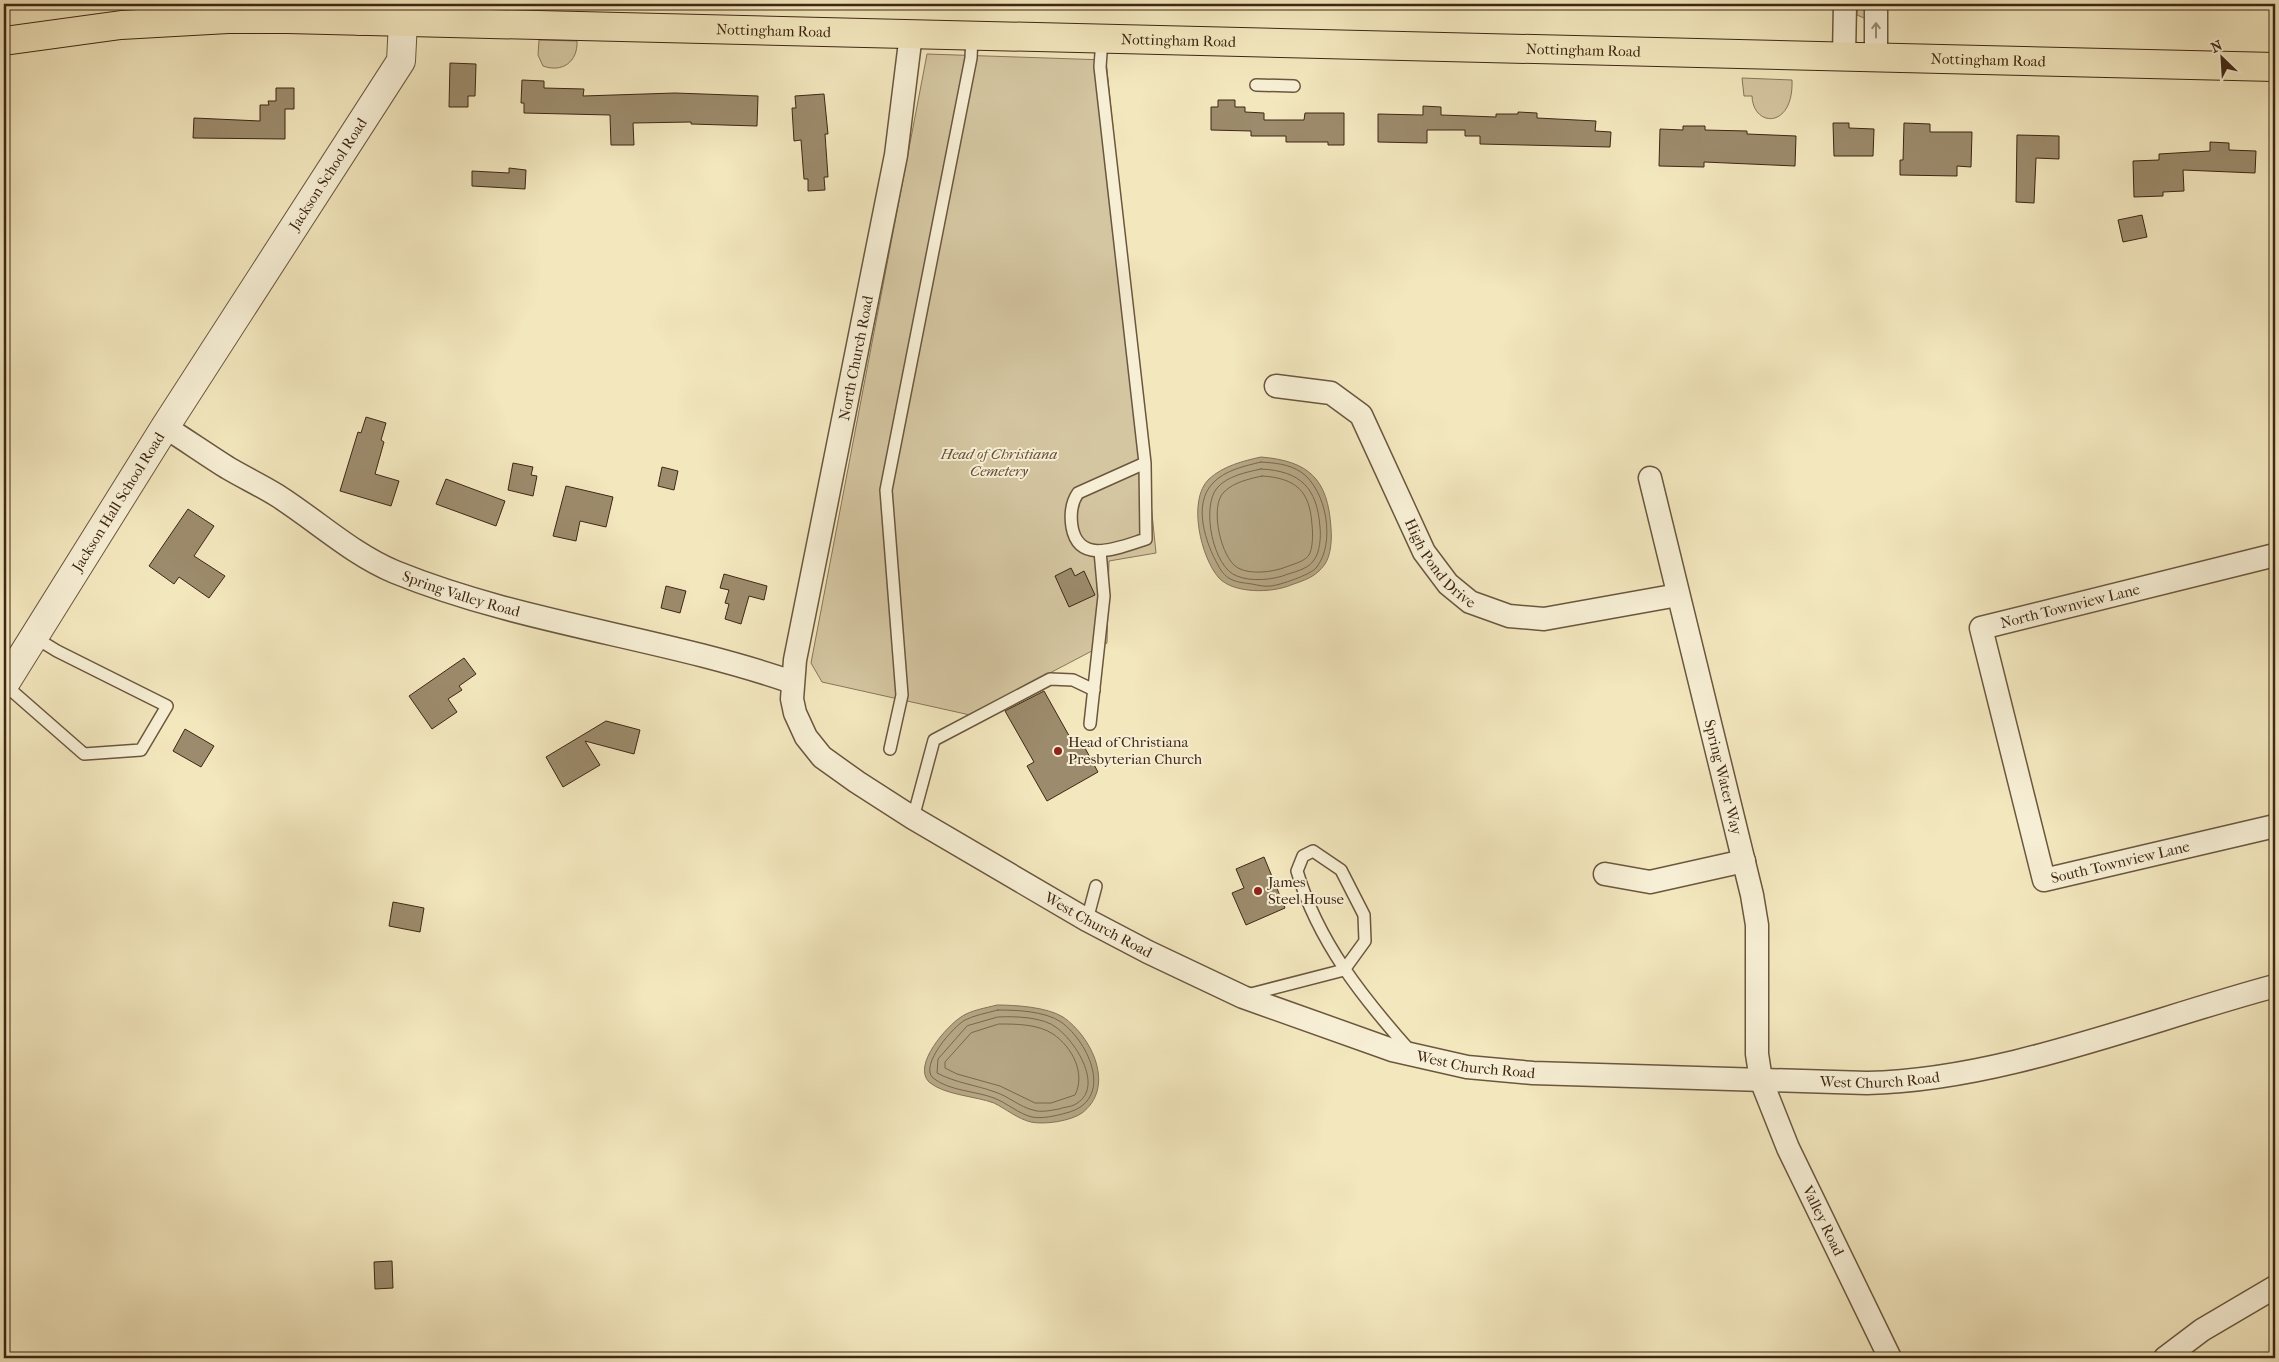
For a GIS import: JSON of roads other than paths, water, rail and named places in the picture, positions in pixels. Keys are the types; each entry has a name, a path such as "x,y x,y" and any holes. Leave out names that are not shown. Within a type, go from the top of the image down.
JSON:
{"main road":[{"name":"Nottingham Road","path":"4,42 83,30 356,12 403,22 2275,67"}],"street":[{"path":"1844,56 1845,4"},
{"path":"1876,4 1876,57"},
{"name":"Jackson School Road","path":"234,320 401,61 403,22"},
{"name":"North Church Road","path":"792,682 800,632 847,408 899,140 911,34"},
{"name":"Jackson Hall School Road","path":"4,685 234,320"},
{"name":"High Pond Drive","path":"1276,386 1331,393 1361,415 1424,552 1448,584 1470,602 1509,616 1544,619 1678,595"},
{"name":"Spring Valley Road","path":"165,427 228,468 277,496 366,557 392,571 426,584 545,619 752,668 792,682"},
{"name":"Spring Water Way","path":"1650,478 1744,861 1757,925 1757,1054 1761,1080"},
{"name":"North Townview Lane","path":"2010,744 1981,628 2275,555"},
{"name":"West Church Road","path":"792,682 795,713 813,747 835,768 913,818 1087,920 1156,956 1243,997 1358,1040 1416,1057 1467,1067 1533,1073 1890,1083 1958,1074 2054,1050 2275,986"},
{"name":"South Townview Lane","path":"2010,744 2044,880 2275,826"},
{"path":"1605,874 1650,882 1744,861"},
{"name":"Valley Road","path":"1761,1080 1788,1148 1890,1358"},
{"path":"2165,1358 2202,1330 2275,1287"}],"lane":[{"path":"890,749 902,694 886,490 946,190 971,58 972,36"},
{"path":"1102,39 1100,67 1145,463 1146,539 1100,551 1092,552 1083,548 1076,540 1072,528 1072,501 1078,493 1145,463"},
{"path":"1256,85 1294,86"},
{"path":"1090,724 1104,596 1100,551"},
{"path":"4,685 84,754 141,750 168,706 57,651 34,636"},
{"path":"913,818 934,740 1050,679 1073,680 1094,690"},
{"path":"1243,997 1344,970 1365,941 1364,915 1341,870 1313,852 1303,856 1297,871 1306,901 1344,970 1367,1002 1416,1057"},
{"path":"1087,920 1096,886"}],"water":[{"path":"1261,457 1292,463 1303,468 1313,476 1326,497 1331,528 1330,552 1322,568 1306,580 1283,588 1264,591 1234,587 1219,578 1207,557 1202,543 1198,514 1202,488 1209,479 1227,467"},
{"path":"997,1005 1031,1007 1048,1011 1063,1017 1083,1037 1091,1049 1099,1076 1097,1090 1092,1102 1082,1113 1057,1122 1026,1121 994,1103 951,1093 929,1082 925,1075 925,1066 933,1046 940,1037 965,1015"}],"place":[{"name":"Head of Christiana Presbyterian Church","path":"1058,751"},
{"name":"James Steel House","path":"1258,891"}],"park label":[{"name":"Head of Christiana Cemetery","path":"999,462"}]}
